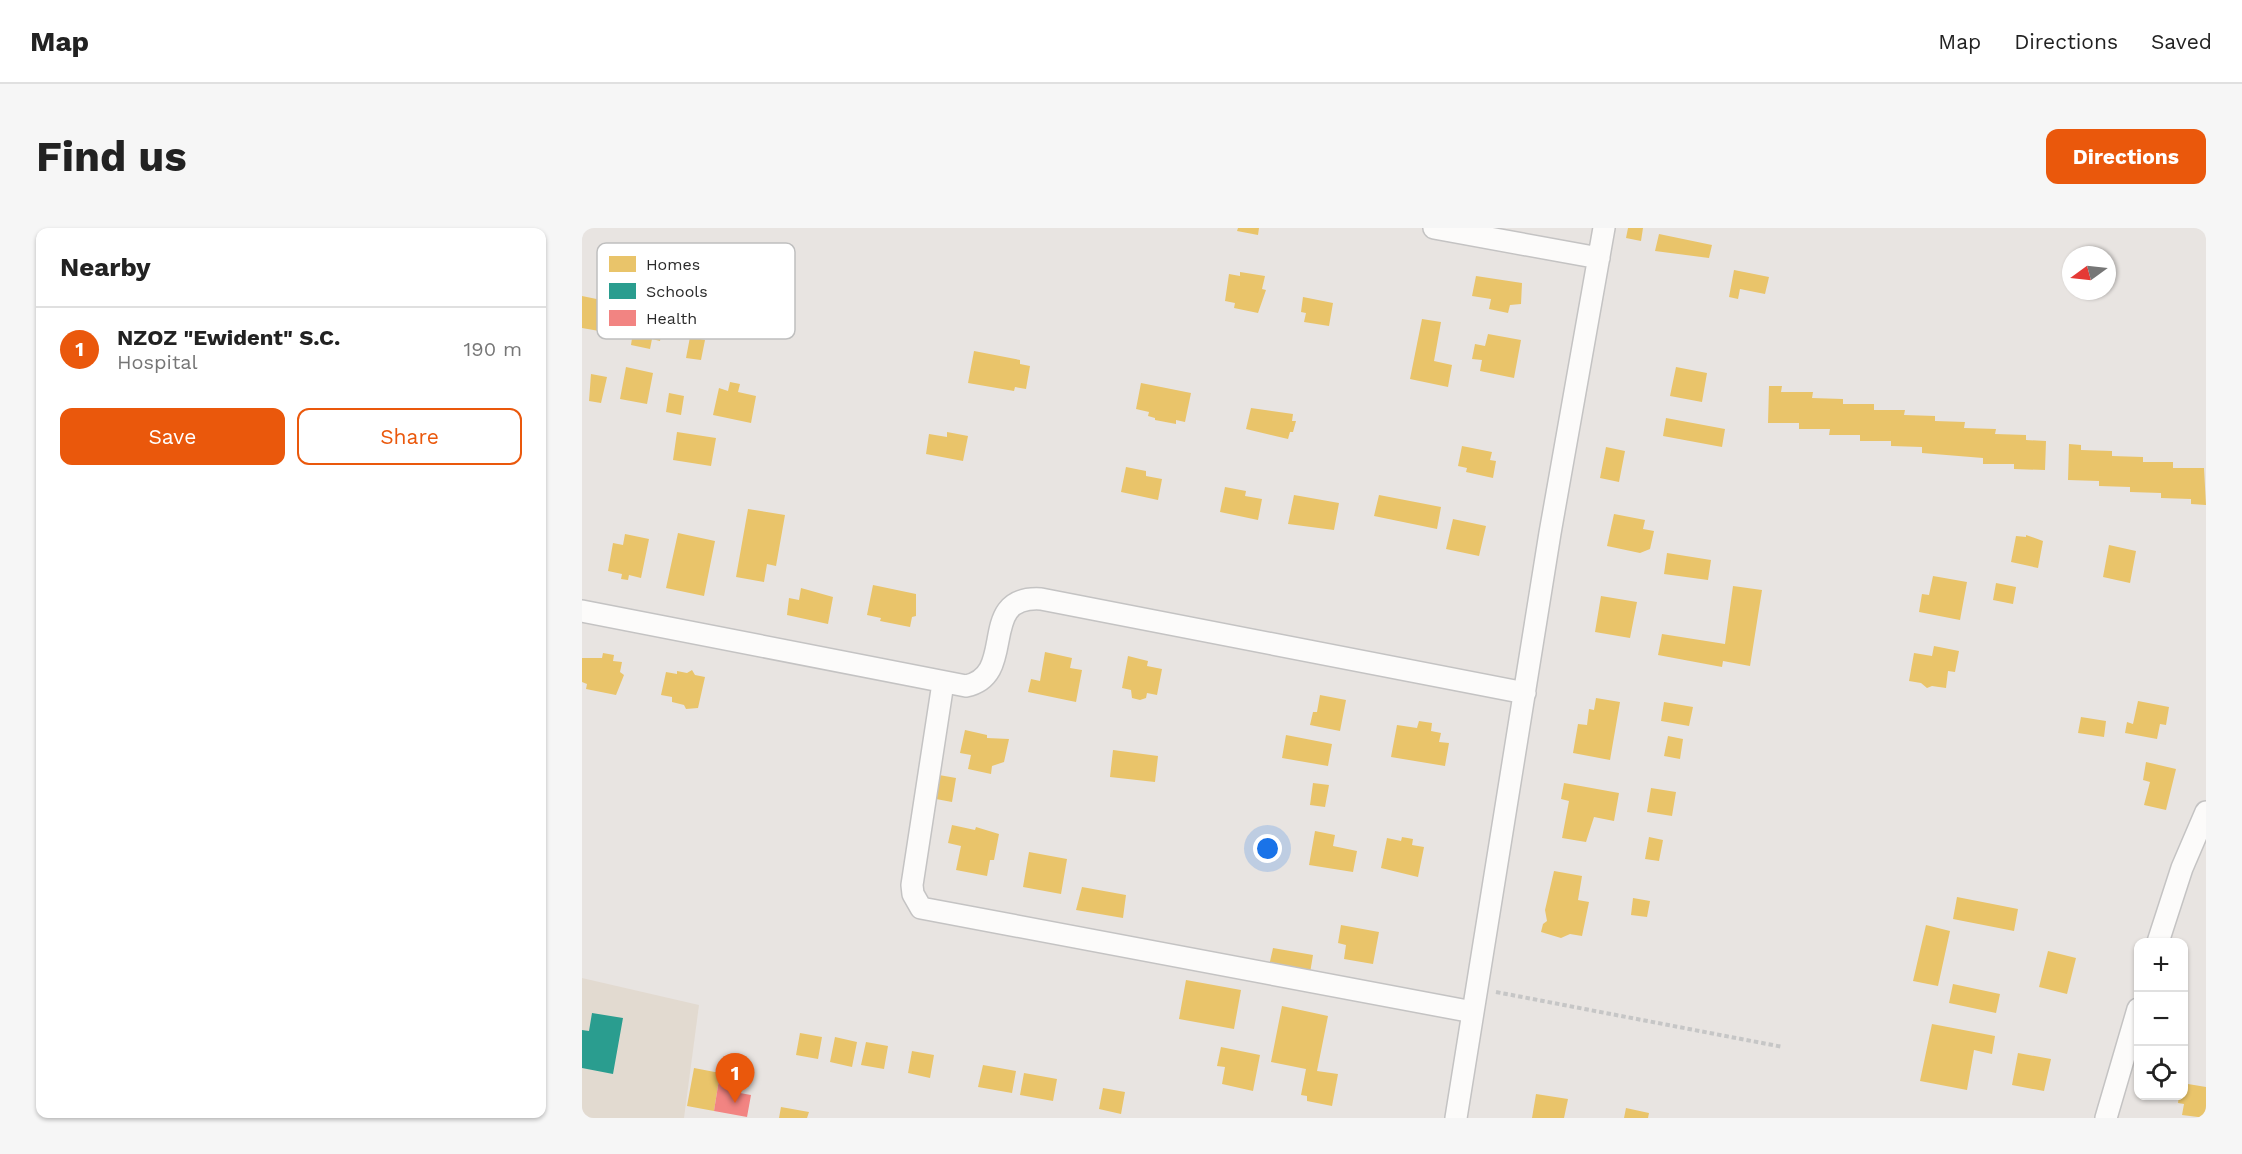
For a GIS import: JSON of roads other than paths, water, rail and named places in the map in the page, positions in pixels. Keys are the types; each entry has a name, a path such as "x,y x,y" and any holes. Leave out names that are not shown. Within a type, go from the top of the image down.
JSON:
{"street":[{"path":"1434,228 1599,258"},
{"path":"1456,1118 1550,533 1604,228"},
{"path":"582,611 966,686 986,677 991,669 1007,612 1017,600 1031,598 1525,693"},
{"path":"943,683 912,885 913,894 921,908 1473,1012"},
{"path":"2159,938 2182,868 2206,812"},
{"path":"2106,1118 2134,1026"}],"place":[{"name":"NZOZ \"Ewident\" S.C.","path":"735,1103"}]}
